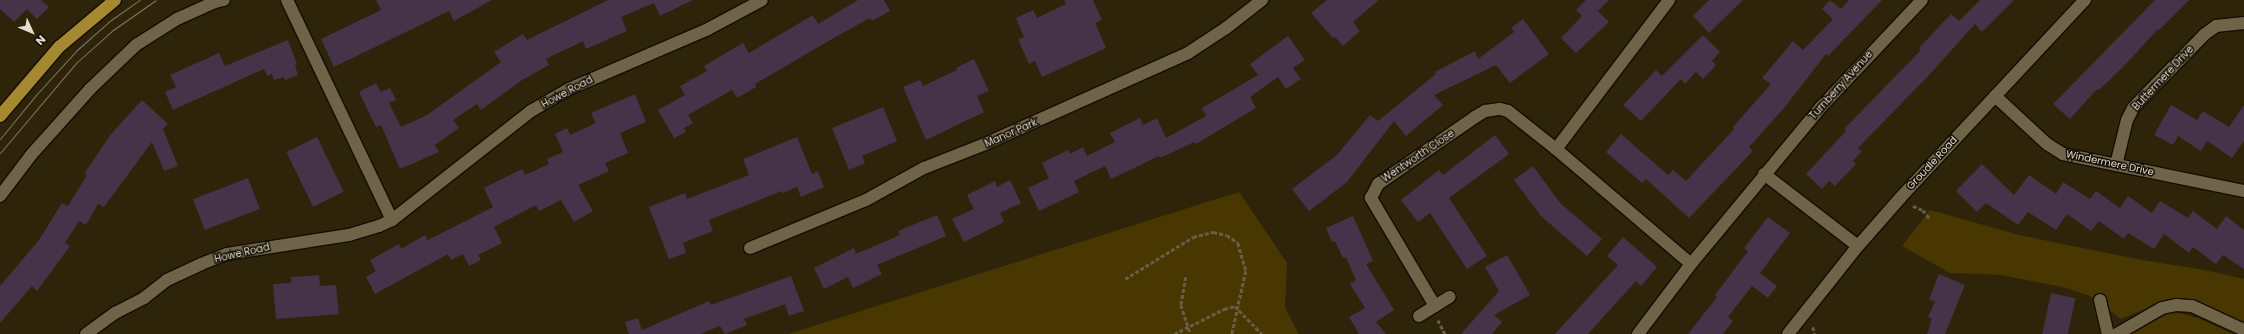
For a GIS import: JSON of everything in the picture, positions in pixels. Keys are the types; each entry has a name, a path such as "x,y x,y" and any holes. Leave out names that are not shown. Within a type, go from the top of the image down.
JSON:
{"main road":[{"path":"0,116 59,48 115,0"}],"street":[{"path":"0,196 31,155 90,89 136,45 177,19 215,2 224,0"},
{"path":"287,0 392,220"},
{"name":"Howe Road","path":"86,334 115,313 144,298 166,280 227,254 350,234 379,226 392,220 531,111 569,89 708,29 762,0"},
{"name":"Manor Park","path":"750,248 866,200 924,168 985,144 1188,53 1226,28 1262,0"},
{"path":"1556,149 1669,0"},
{"name":"Turnberry Avenue","path":"1638,334 1691,264 1764,174 1821,107 1922,0"},
{"name":"Groudle Road","path":"1788,334 1858,246 2085,0"},
{"name":"Buttermere Drive","path":"2116,166 2127,120 2133,108 2205,34 2216,26 2244,23"},
{"name":"Windermere Drive","path":"1995,96 2047,144 2064,154 2116,166 2244,191"},
{"name":"Wentworth Close","path":"1435,306 1371,198 1378,184 1485,111 1500,109 1508,111 1556,149 1691,264"},
{"path":"1764,174 1858,246"},
{"path":"1419,316 1449,297"},
{"path":"2100,300 2108,334"},
{"path":"2117,334 2162,308 2176,305 2192,306 2244,330"}],"path":[{"path":"1910,205 1923,210 1930,218"},
{"path":"1126,279 1173,248 1193,237 1213,232 1227,235 1238,243 1243,255 1246,271 1232,334"},
{"path":"1186,277 1181,305 1190,333"},
{"path":"1174,334 1224,309 1235,306 1239,308 1262,334"},
{"path":"1812,325 1815,334"}],"shaded area":[{"path":"1239,192 1287,263 1285,308 1299,334 788,334"},
{"path":"1930,210 2019,235 2142,260 2205,270 2244,279 2244,325 2196,304 2178,298 2166,300 2121,319 2090,296 2063,287 2001,275 1950,273 1902,246"},
{"path":"2178,313 2198,318 2233,334 2131,334 2167,314"}],"building":[{"path":"0,0 41,0 49,7 37,19 27,9 14,22 0,9"},
{"path":"376,0 492,0 454,21 449,11 334,67 321,39 381,10"},
{"path":"608,0 693,0 660,16 654,3 621,17 627,31 586,49 583,41 546,59 549,65 522,80 481,110 477,104 453,120 459,128 435,145 439,152 400,169 381,125 376,127 359,92 376,83 381,92 390,88 396,100 389,103 401,127 427,115 501,62 494,52 523,34 527,40"},
{"path":"858,0 884,0 890,11 872,21 870,18 837,36 755,84 756,87 737,98 732,90 688,115 693,123 684,128 686,132 674,138 658,110 685,95 680,86 707,71 704,66 743,43 749,53 813,15 818,24"},
{"path":"1064,0 1093,0 1102,20 1095,23 1106,48 1042,77 1035,61 1029,64 1018,39 1024,37 1016,18 1033,10 1037,18 1066,4"},
{"path":"1327,0 1379,0 1353,22 1360,31 1343,46 1335,37 1333,38 1311,13"},
{"path":"1586,0 1609,0 1598,11 1609,22 1576,53 1561,38 1582,16 1576,10"},
{"path":"1709,0 1743,0 1709,33 1693,16"},
{"path":"1830,0 1841,9 1849,0 1882,0 1828,56 1826,54 1784,108 1749,147 1753,151 1689,218 1646,179 1642,183 1606,152 1621,134 1668,175 1673,170 1686,181 1734,129 1733,127 1771,84 1762,78 1793,41 1803,50 1833,19 1822,9"},
{"path":"1980,0 2014,0 1982,32 1975,24 1930,74 1858,148 1862,151 1853,161 1856,164 1835,186 1829,181 1822,189 1806,174 1846,131 1844,129 1921,50 1919,48 1951,14 1959,21"},
{"path":"2155,0 2189,0 2159,30 2158,29 2124,66 2099,90 2097,89 2070,119 2053,104"},
{"path":"1523,19 1549,54 1510,83 1496,65 1434,95 1443,105 1406,136 1394,121 1347,182 1309,211 1292,189 1337,155 1370,115 1378,121 1436,74 1435,72 1475,51 1478,59 1514,32 1511,28"},
{"path":"1703,35 1720,52 1712,61 1716,65 1703,79 1696,72 1685,84 1681,79 1641,121 1623,105 1656,70 1662,76"},
{"path":"1288,36 1305,60 1293,68 1301,79 1286,89 1278,77 1250,97 1256,108 1196,144 1194,142 1160,158 1159,156 1111,179 1105,166 1074,181 1079,192 1039,211 1028,188 1049,178 1042,163 1068,150 1070,154 1083,147 1087,156 1115,142 1110,133 1140,118 1143,125 1157,118 1166,138 1206,116 1202,108 1258,75 1250,64"},
{"path":"288,40 297,64 295,65 298,75 285,80 284,77 274,80 272,74 267,76 264,69 173,110 165,92 176,87 170,75 219,53 225,66"},
{"path":"974,59 989,91 977,96 984,112 926,140 903,87 920,80 923,86 957,70 956,68"},
{"path":"635,94 646,122 620,133 628,153 605,163 609,171 578,185 593,211 574,222 561,200 539,211 536,205 494,227 502,243 478,255 481,260 469,266 463,254 451,260 448,254 375,294 366,277 376,271 370,260 399,244 401,249 425,235 428,240 493,207 484,188 522,169 525,175 549,164 547,159 563,152 555,134 567,128 570,135 596,123 591,113"},
{"path":"142,100 168,124 163,129 178,166 164,171 152,142 104,207 98,204 86,225 79,221 65,243 70,246 37,291 32,286 0,323 0,286 39,240 62,203 68,206 87,175 84,174 111,134"},
{"path":"2171,105 2197,120 2203,111 2229,127 2244,105 2244,141 2232,158 2207,141 2201,151 2178,136 2173,145 2154,135"},
{"path":"883,107 897,141 862,156 865,163 849,170 832,128"},
{"path":"1495,135 1509,154 1449,198 1487,256 1467,269 1430,213 1418,222 1401,200 1439,170 1443,175"},
{"path":"317,137 344,192 313,207 286,152"},
{"path":"797,137 812,174 818,171 824,187 801,197 797,187 783,193 782,191 709,220 713,231 683,243 686,253 669,259 649,207 685,193 687,199 749,175 743,159"},
{"path":"1982,164 2014,195 2029,175 2056,194 2063,182 2090,199 2096,191 2120,208 2128,196 2152,213 2160,201 2188,218 2193,211 2217,229 2226,216 2244,230 2244,269 2223,255 2216,264 2193,247 2189,253 2164,234 2154,249 2128,233 2124,239 2099,221 2091,231 2067,214 2056,230 2028,212 2018,225 1986,203 1977,212 1956,191"},
{"path":"1533,166 1560,203 1602,239 1587,256 1541,216 1514,180"},
{"path":"248,178 260,209 205,230 193,199"},
{"path":"1010,180 1021,203 1000,213 1004,222 964,242 952,219 974,209 967,195 995,181 997,187"},
{"path":"937,215 946,236 877,265 882,274 853,288 848,277 824,289 814,268 854,248 856,254 900,235 898,231"},
{"path":"1353,216 1373,261 1366,264 1394,310 1376,322 1386,334 1359,334 1349,317 1365,308 1350,284 1356,280 1346,257 1343,258 1335,241 1332,242 1326,228"},
{"path":"1768,217 1790,233 1760,273 1777,286 1768,298 1752,286 1728,317 1733,321 1723,334 1688,334 1717,297 1715,295 1748,251 1744,248"},
{"path":"1623,237 1657,267 1641,286 1636,281 1588,334 1555,334 1618,265 1607,256"},
{"path":"1507,255 1530,295 1494,315 1502,322 1492,334 1461,334 1499,291 1485,267"},
{"path":"1939,274 1965,285 1945,334 1927,334 1932,319 1928,317 1935,302 1929,299"},
{"path":"319,275 320,286 336,285 339,314 276,319 273,284 291,283 291,277"},
{"path":"791,276 804,311 789,316 785,304 744,319 747,325 725,334 720,326 700,334 629,334 625,322 638,318 642,330 709,301 711,305"},
{"path":"2051,293 2075,298 2068,334 2042,334"}],"tram line":[{"path":"0,139 36,95 77,50 111,20 140,0"},
{"path":"0,153 76,63 113,30 156,0"}]}
